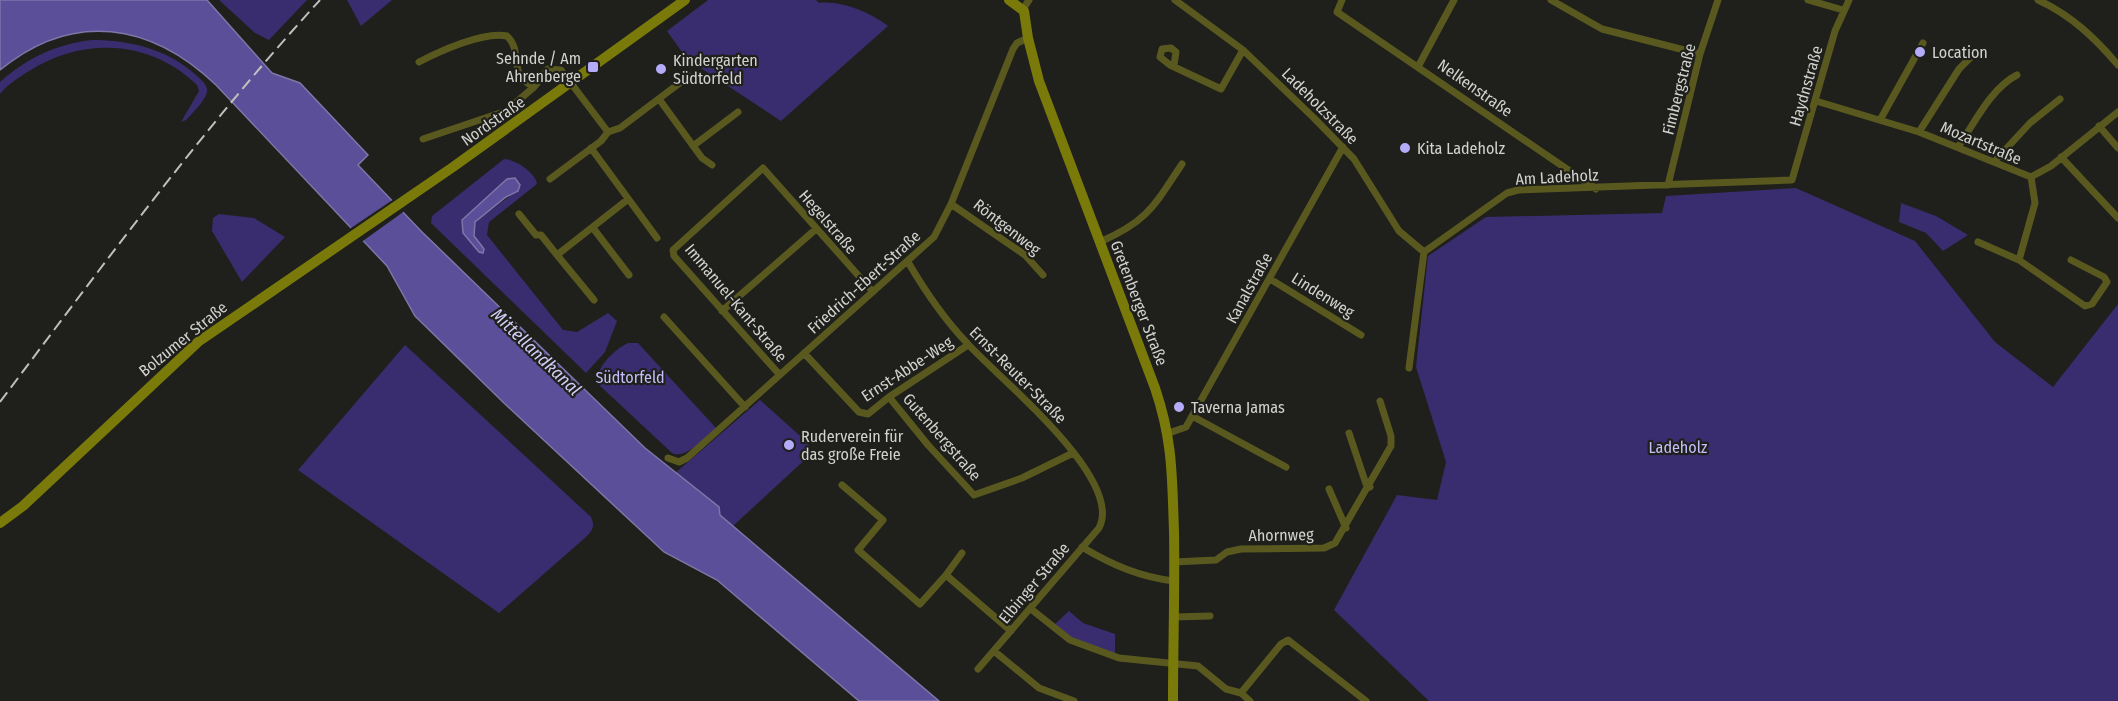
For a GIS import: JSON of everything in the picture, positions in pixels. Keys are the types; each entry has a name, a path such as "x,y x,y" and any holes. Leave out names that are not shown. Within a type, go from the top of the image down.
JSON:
{"main road":[{"name":"Nordstraße","path":"404,201 685,0"},
{"path":"1009,0 1026,4"},
{"name":"Gretenberger Straße","path":"1026,4 1028,38 1039,81 1155,388 1169,433 1172,458 1174,562 1173,701"},
{"name":"Bolzumer Straße","path":"0,523 14,515 198,342 404,201"}],"street":[{"name":"Ladeholzstraße","path":"1175,0 1243,50 1343,147 1399,231 1424,252"},
{"name":"Nelkenstraße","path":"1342,0 1337,12 1419,65 1596,189"},
{"path":"1419,65 1454,0"},
{"path":"1551,0 1602,29 1700,54"},
{"name":"Fimbergstraße","path":"1668,185 1700,54 1718,0"},
{"path":"1808,0 1843,10"},
{"name":"Haydnstraße","path":"1792,180 1843,10 1849,0"},
{"path":"2038,0 2054,7 2092,34 2118,65"},
{"path":"419,62 466,43 500,34 511,40 519,77 534,87"},
{"name":"Friedrich-Ebert-Straße","path":"668,458 674,462 683,461 934,237 951,204 1013,49 1017,43 1028,38"},
{"path":"1880,120 1923,43"},
{"path":"1174,65 1221,88 1243,50"},
{"path":"1919,132 1959,69 1973,55"},
{"path":"423,139 506,111 552,68 561,70 608,132"},
{"path":"1958,147 1988,102 2009,79 2017,75"},
{"path":"550,179 608,132 620,128 689,76"},
{"path":"659,99 702,158 712,165"},
{"path":"1994,162 2030,123 2060,99"},
{"name":"Mozartstraße","path":"1816,101 1919,132 2031,177 2061,157 2118,112"},
{"path":"693,146 738,112"},
{"path":"2099,126 2118,148"},
{"name":"Kanalstraße","path":"1169,433 1186,427 1343,147"},
{"path":"591,148 657,238"},
{"path":"2061,157 2118,218"},
{"path":"1100,242 1142,221 1151,212 1182,164"},
{"name":"Hegelstraße","path":"673,250 763,168 873,292"},
{"path":"2019,260 2035,203 2031,177"},
{"name":"Am Ladeholz","path":"1424,252 1507,193 1518,190 1596,189 1792,180"},
{"path":"557,255 627,200"},
{"name":"Röntgenweg","path":"951,204 1025,255 1043,275"},
{"path":"519,214 536,235 541,235 594,300"},
{"path":"593,228 629,275"},
{"path":"722,311 816,229"},
{"path":"1978,242 2019,260 2085,306 2092,304 2107,282 2104,277 2071,260"},
{"name":"Immanuel-Kant-Straße","path":"673,250 674,256 779,374"},
{"path":"1409,368 1424,252"},
{"name":"Ernst-Reuter-Straße","path":"908,262 941,312 968,345 1040,411 1073,453 1092,482 1104,510"},
{"name":"Lindenweg","path":"1270,279 1361,335"},
{"path":"664,317 745,407"},
{"name":"Ernst-Abbe-Weg","path":"804,353 859,412 868,414 889,397 968,345"},
{"name":"Gutenbergstraße","path":"889,397 928,445 974,495 1022,478 1073,453"},
{"name":"Ahornweg","path":"1174,562 1206,561 1241,549 1324,548 1335,543 1370,487 1391,446 1391,436 1380,401"},
{"path":"1192,416 1286,467"},
{"path":"1349,433 1370,487"},
{"path":"842,485 883,520 858,549 920,604 962,553"},
{"path":"1329,489 1346,528"},
{"name":"Elbinger Straße","path":"978,669 1099,528 1104,510"},
{"path":"1082,547 1110,564 1144,577 1174,581"},
{"path":"946,575 1011,631"},
{"path":"1030,609 1070,640 1119,658 1198,666 1226,689 1241,693 1250,701"},
{"path":"1174,617 1210,616"},
{"path":"1241,693 1281,644 1288,640 1366,701"},
{"path":"994,651 1039,688 1074,701"}],"green space":[{"path":"219,0 307,0 269,40 255,33"},
{"path":"347,0 392,0 361,26"},
{"path":"708,0 816,0 819,3 855,8 888,26 781,121 687,59 667,31"},
{"path":"92,40 134,44 160,52 196,75 204,83 207,93 199,106 186,120 181,122 199,91 197,85 178,70 137,51 93,48 71,52 50,60 17,79 0,94 0,82 31,59 66,45"},
{"path":"504,159 514,161 524,167 533,175 537,184 489,222 487,235 563,330 577,332 608,313 617,321 605,352 586,373 431,223 432,216","holes":["505,181 510,196 475,222 473,232 476,240 462,220"]},
{"name":"Ladeholz","path":"1796,188 1915,241 1995,342 2053,387 2118,304 2118,701 1429,701 1334,610 1397,495 1437,500 1446,462 1416,367 1428,256 1486,217 1662,213 1666,196"},
{"path":"1901,203 1936,216 1968,235 1943,251 1926,233 1899,222"},
{"path":"219,214 254,218 285,237 242,282 212,231 213,218"},
{"name":"Südtorfeld","path":"628,343 638,343 716,428 689,451 672,453 597,383 599,371 603,365 617,350"},
{"path":"405,345 591,517 593,528 586,537 499,613 298,470"},
{"path":"760,400 808,443 811,454 733,526 674,474"},
{"path":"1069,611 1083,623 1115,634 1115,654 1070,637 1055,624"}],"water":[{"name":"Mittellandkanal","path":"0,0 207,0 272,73 300,83 368,155 358,165 421,231 645,448 719,507 720,515 939,701 859,701 717,580 664,552 505,404 415,316 387,266 216,85 191,64 165,48 138,37 111,32 83,32 55,38 28,51 0,70"},
{"path":"515,178 520,185 518,191 506,197 475,222 474,236 484,249 483,253 479,252 463,233 462,220 507,179"}],"pier":[{"path":"394,199 406,210 360,243 348,230"}],"railway":[{"path":"0,402 195,147 320,0"}],"place":[{"name":"Location","path":"1920,52"},
{"name":"Sehnde / Am Ahrenberge","path":"593,67"},
{"name":"Kindergarten Südtorfeld","path":"661,69"},
{"name":"Kita Ladeholz","path":"1405,148"},
{"name":"Taverna Jamas","path":"1179,407"},
{"name":"Ruderverein für das große Freie","path":"789,445"}]}
